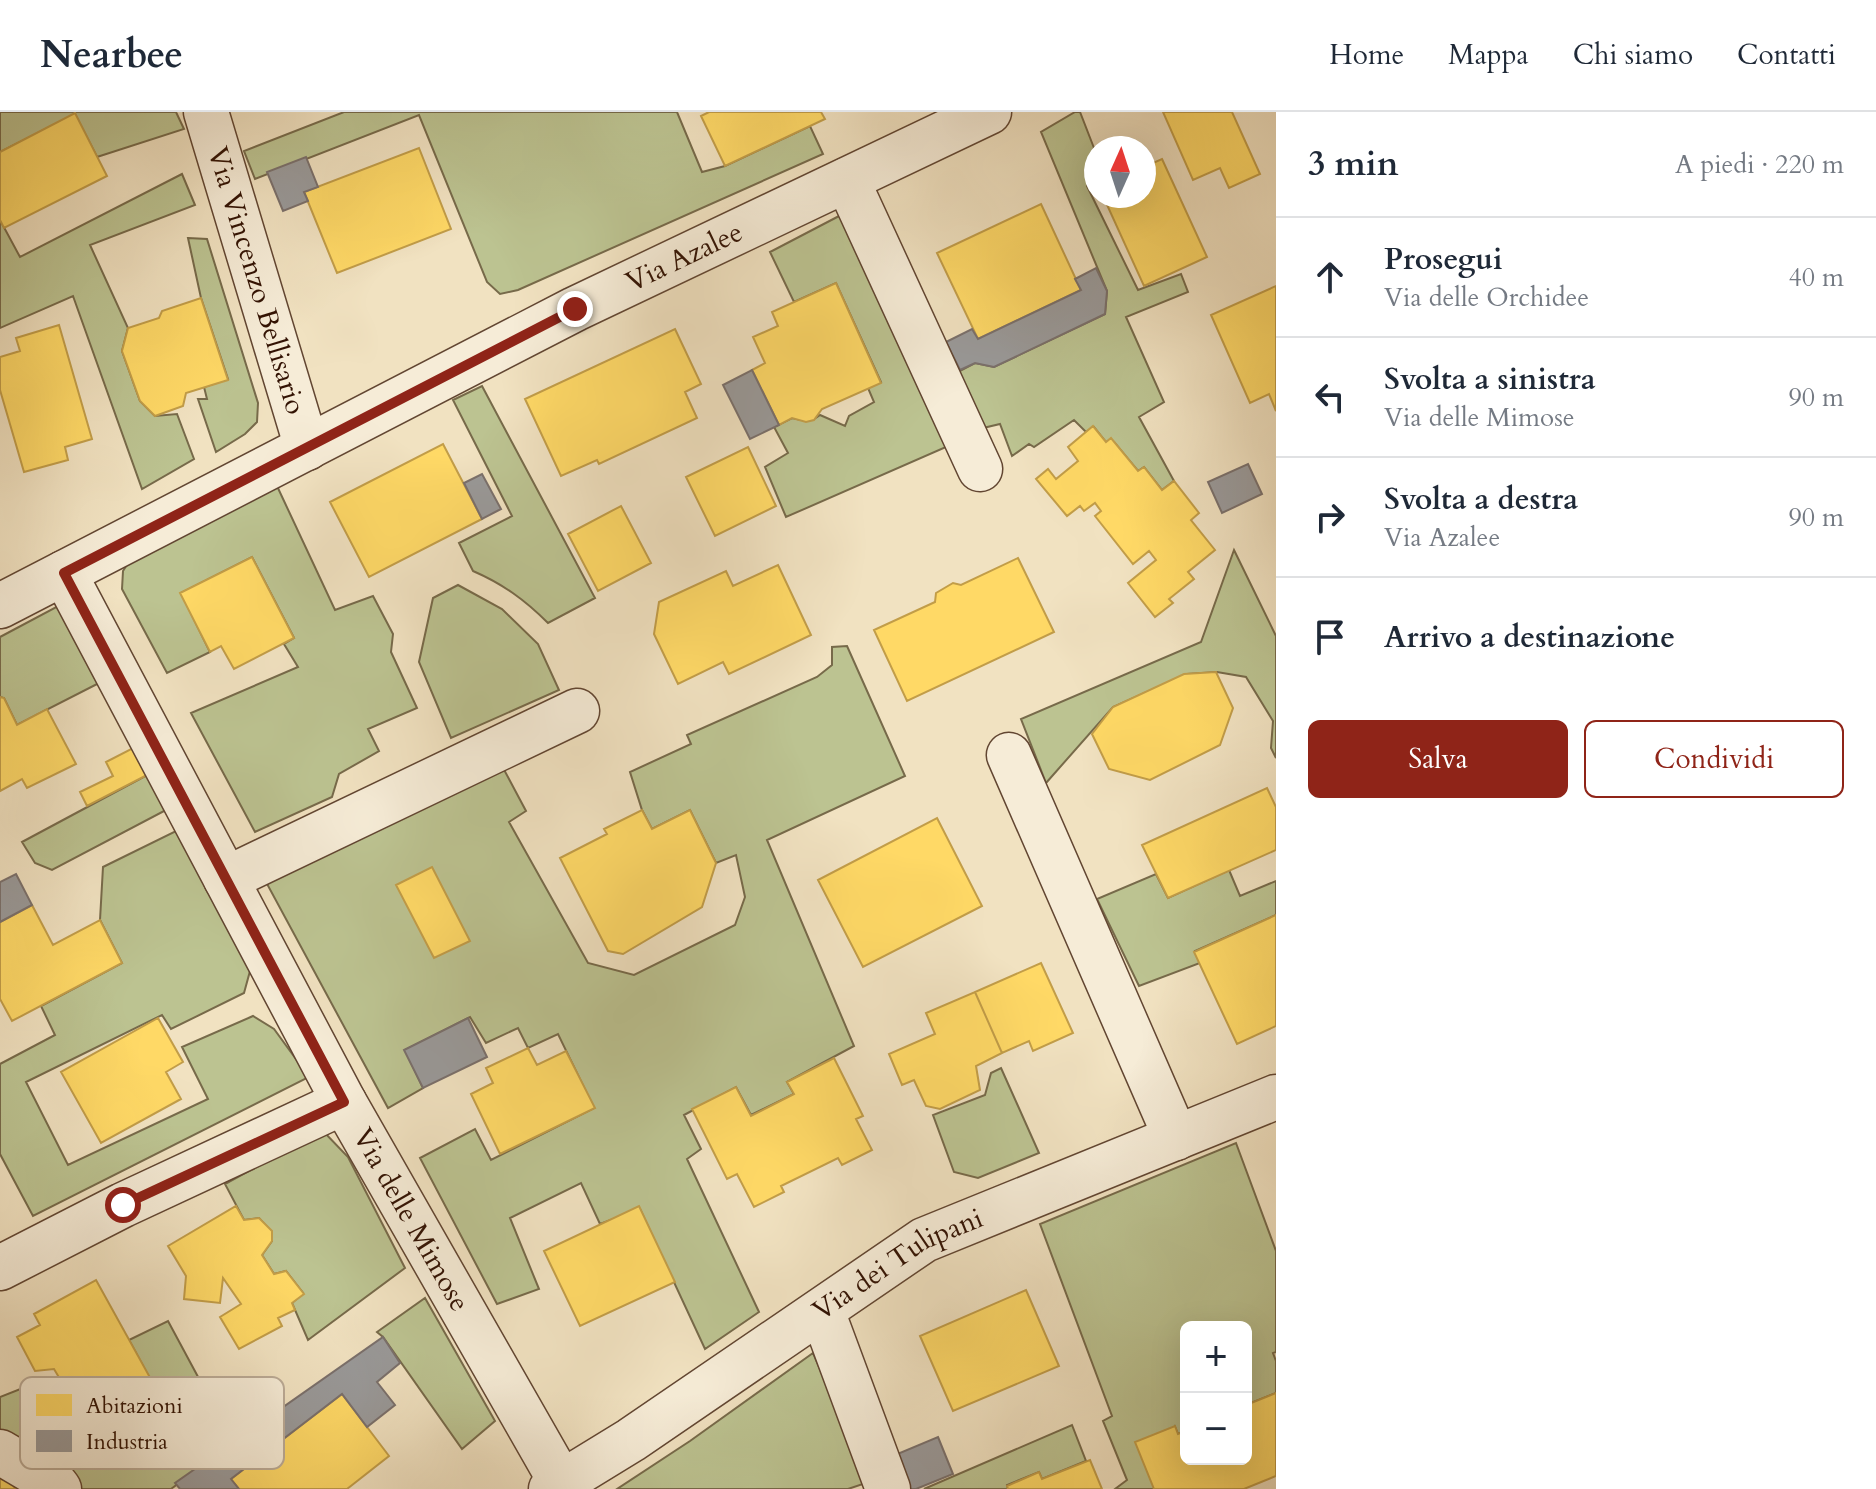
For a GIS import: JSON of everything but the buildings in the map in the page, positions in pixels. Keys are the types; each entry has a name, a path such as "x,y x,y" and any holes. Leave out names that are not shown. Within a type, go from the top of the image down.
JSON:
{"street":[{"name":"Via Vincenzo Bellisario","path":"206,112 307,448"},
{"name":"Via Azalee","path":"0,606 575,309 989,112"},
{"path":"847,180 980,469"},
{"name":"Via delle Mimose","path":"64,573 344,1102 556,1486"},
{"path":"226,879 577,711"},
{"path":"1009,755 1176,1138"},
{"name":"Via dei Tulipani","path":"556,1486 631,1440 924,1240 1276,1097"},
{"path":"0,1268 123,1205 344,1102"},
{"path":"822,1311 888,1489"},
{"path":"0,1452 20,1464"},
{"path":"29,1469 59,1489"}],"green space":[{"path":"0,112 176,112 184,129 97,157 75,114 0,152"},
{"path":"344,112 677,112 702,172 725,166 810,126 823,154 518,290 500,294 487,282 419,115 255,179 244,151"},
{"path":"1080,112 1089,136 1084,136 1084,208 1098,208 1138,290 1181,274 1188,292 1126,317 1164,402 1139,417 1174,481 1162,490 1144,467 1138,471 1114,442 1106,442 1094,427 1086,432 1074,420 1034,447 1029,444 1012,456 1000,424 983,428 954,374 975,363 994,367 1105,314 1107,291 1041,132"},
{"path":"182,174 195,205 90,245 128,328 122,351 140,401 155,416 177,414 194,459 142,489 73,296 0,328 0,220 20,257"},
{"path":"841,215 946,447 786,517 765,467 788,453 774,427 792,418 807,421 820,415 845,426 849,416 874,402 868,388 881,382 836,283 794,302 770,252"},
{"path":"188,238 207,239 258,403 257,422 245,434 216,452 198,399 207,399 204,387 228,379 201,298"},
{"path":"482,386 595,598 548,623 513,593 473,571 459,543 512,516 453,400"},
{"path":"277,486 335,610 373,596 393,634 391,652 417,708 368,729 379,751 339,774 332,797 255,832 191,713 298,667 284,644 294,638 252,557 181,593 210,652 167,673 122,589 123,571 130,560"},
{"path":"1234,550 1276,636 1276,758 1271,748 1273,721 1246,677 1217,672 1187,674 1113,707 1046,783 1021,719 1201,642"},
{"path":"458,585 502,609 538,644 559,690 451,738 419,662 433,598"},
{"path":"60,605 103,681 17,725 4,698 0,697 0,637"},
{"path":"847,646 905,776 767,840 854,1046 787,1082 794,1094 751,1115 736,1087 684,1115 701,1149 687,1159 759,1312 705,1349 640,1209 600,1224 581,1183 510,1218 539,1289 497,1304 420,1158 475,1129 491,1160 594,1108 558,1034 528,1048 518,1028 486,1043 470,1017 405,1050 423,1088 388,1108 266,882 501,764 526,811 509,822 588,963 634,975 735,925 745,897 736,855 716,863 690,810 652,829 642,810 630,772 691,744 687,735 817,677 832,665 832,647"},
{"path":"149,774 166,810 52,870 35,863 22,842"},
{"path":"178,830 250,971 244,993 171,1029 162,1015 26,1082 68,1165 208,1099 182,1047 253,1016 274,1029 309,1077 33,1216 0,1154 0,1064 55,1035 41,1006 122,963 100,920 103,867"},
{"path":"1229,870 1240,896 1276,881 1276,915 1195,951 1200,963 1139,986 1097,899 1156,874 1168,898"},
{"path":"1001,1068 1039,1153 978,1178 954,1172 933,1115 985,1095 991,1073"},
{"path":"323,1131 348,1157 405,1268 308,1340 292,1303 303,1293 286,1271 274,1274 262,1255 272,1241 271,1231 259,1218 244,1220 225,1184"},
{"path":"1236,1143 1276,1251 1276,1352 1273,1353 1276,1393 1252,1403 1252,1321 1180,1321 1180,1433 1175,1427 1154,1489 1115,1489 1127,1480 1103,1421 1112,1416 1040,1224"},
{"path":"425,1298 495,1421 462,1449 377,1332"},
{"path":"168,1321 198,1377 149,1377 129,1340"},
{"path":"813,1353 869,1482 848,1489 617,1489 690,1441"},
{"path":"20,1389 20,1441 0,1429 0,1397"},
{"path":"1072,1425 1086,1461 1042,1479 1039,1472 1007,1485 1008,1489 924,1489"},
{"path":"66,1469 197,1469 171,1489 79,1489"}],"route":[{"path":"123,1205 344,1102 64,573 575,309"}]}
